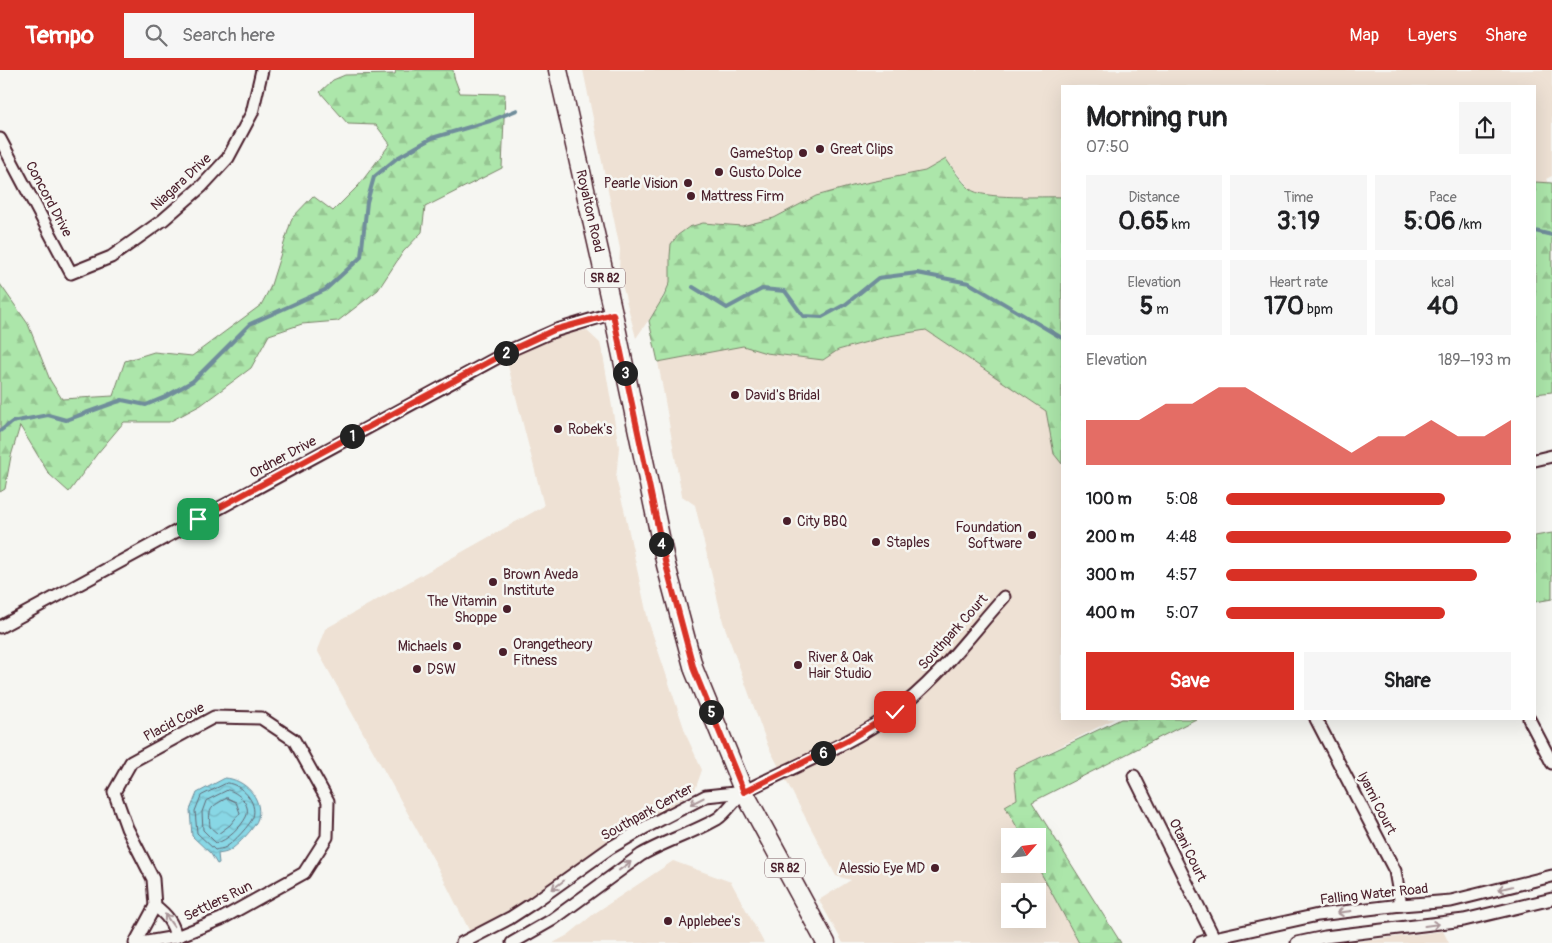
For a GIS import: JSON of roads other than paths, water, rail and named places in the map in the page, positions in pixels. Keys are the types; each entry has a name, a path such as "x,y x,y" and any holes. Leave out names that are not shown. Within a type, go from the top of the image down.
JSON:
{"main road":[{"name":"Royalton Road","path":"558,70 613,314 666,565 694,670 744,792 826,943"}],"street":[{"name":"Niagara Drive","path":"71,273 111,257 163,220 202,186 228,158 252,113 262,70"},
{"name":"Concord Drive","path":"0,139 71,273"},
{"name":"Ordner Drive","path":"0,627 513,349 554,330 613,314"},
{"path":"1536,460 1552,456"},
{"name":"Southpark Court","path":"744,792 848,740 895,712 939,671 1004,597"},
{"name":"Placid Cove","path":"155,906 153,879 127,828 114,792 131,762 214,717 261,718 294,740 328,801 327,838 304,873"},
{"name":"Iyami Court","path":"1317,720 1396,871 1401,905"},
{"path":"1530,720 1552,763"},
{"name":"Otani Court","path":"1134,776 1214,938"},
{"name":"Southpark Center","path":"462,943 520,912 610,848 646,827 706,796 744,792"},
{"path":"512,943 552,920 641,855 656,846 718,818 744,792"},
{"name":"Settlers Run","path":"141,943 176,937 220,919 304,873"},
{"name":"Falling Water Road","path":"1200,943 1214,938 1318,915 1451,901 1552,876"},
{"path":"1297,943 1325,937 1464,920 1552,899"},
{"path":"135,943 155,906 170,919 176,937"}],"water":[{"path":"225,778 232,779 245,786 255,797 259,811 257,822 241,841 229,851 218,854 219,863 217,864 211,854 192,836 190,810 197,793"}],"waterway":[{"path":"0,431 12,422 48,415 66,420 122,400 146,405 165,397 193,381 250,324 325,290 361,257 367,202 374,177 397,158 432,138 490,121 517,110"},
{"path":"1536,231 1552,235"},
{"path":"693,287 727,308 762,289 785,291 803,316 822,317 846,304 878,278 917,273 969,283 1061,337"}],"place":[{"name":"Great Clips","path":"820,149"},
{"name":"GameStop","path":"803,153"},
{"name":"Gusto Dolce","path":"719,172"},
{"name":"Pearle Vision","path":"688,183"},
{"name":"Mattress Firm","path":"691,196"},
{"name":"David's Bridal","path":"735,395"},
{"name":"Robek's","path":"558,429"},
{"name":"City BBQ","path":"787,521"},
{"name":"Foundation Software","path":"1032,535"},
{"name":"Staples","path":"876,542"},
{"name":"Brown Aveda Institute","path":"493,582"},
{"name":"The Vitamin Shoppe","path":"507,609"},
{"name":"Michaels","path":"457,646"},
{"name":"Orangetheory Fitness","path":"503,652"},
{"name":"River & Oak Hair Studio","path":"798,665"},
{"name":"DSW","path":"417,669"},
{"name":"Alessio Eye MD","path":"935,868"},
{"name":"Applebee's","path":"668,921"}]}
